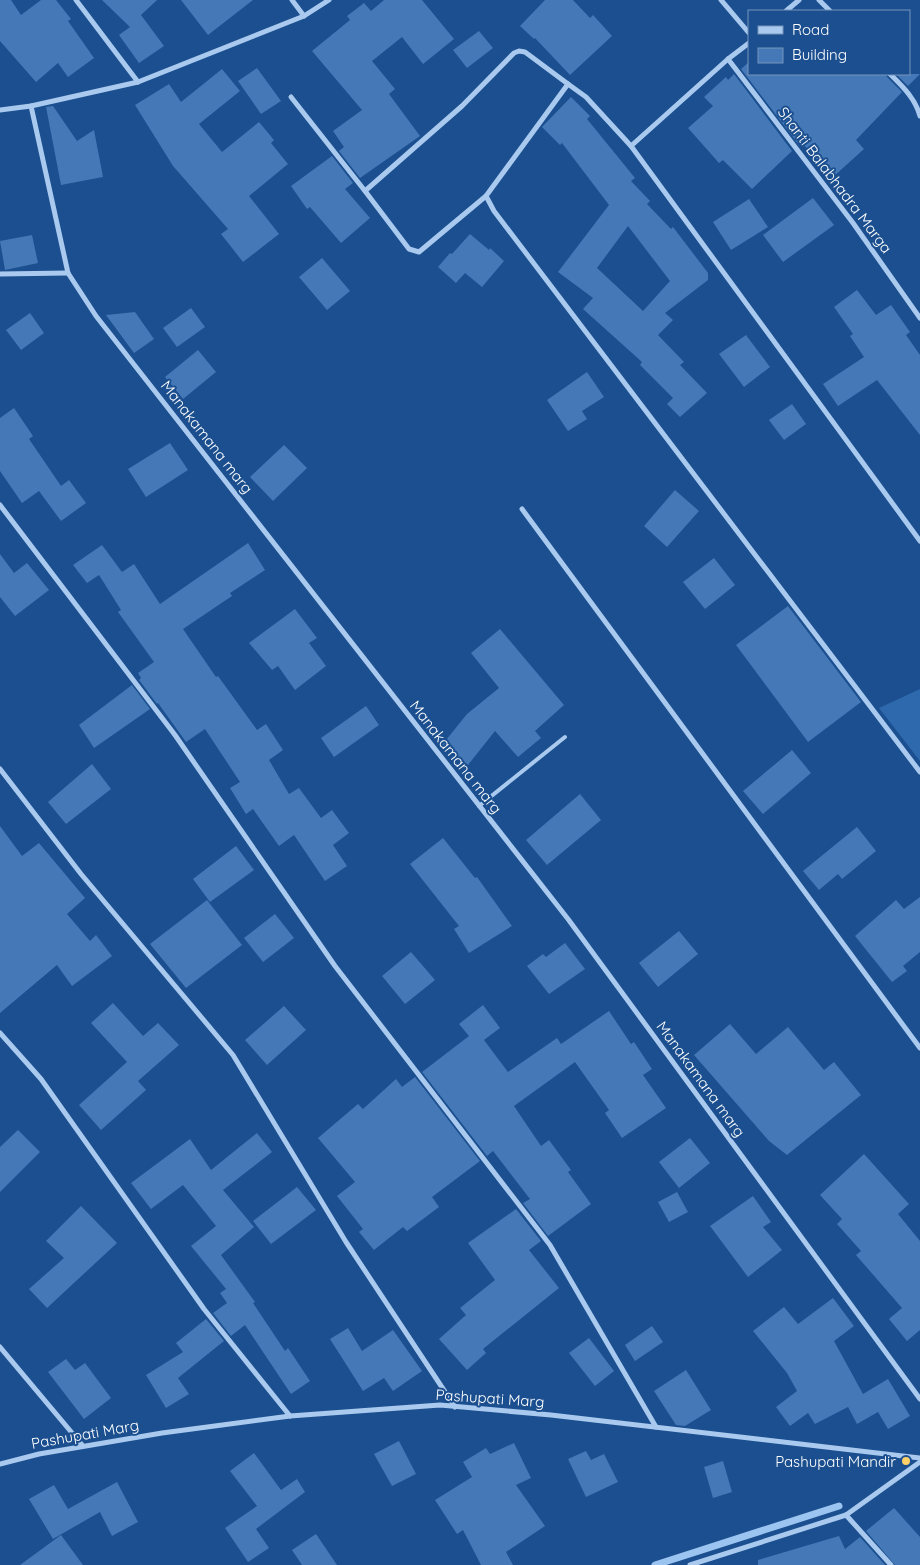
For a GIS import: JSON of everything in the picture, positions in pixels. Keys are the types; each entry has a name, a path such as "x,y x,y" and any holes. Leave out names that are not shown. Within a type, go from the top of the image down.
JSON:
{"street":[{"path":"76,0 138,82"},
{"path":"292,0 304,16"},
{"path":"0,110 31,106 138,82 304,16 329,0"},
{"path":"721,0 748,32"},
{"path":"787,10 800,0"},
{"path":"819,0 829,10"},
{"path":"631,146 728,59 748,44"},
{"path":"365,191 462,106 514,53 519,51 525,52 586,97 631,146 920,541"},
{"name":"Shanti Balabhadra Marga","path":"728,59 854,223 920,318"},
{"path":"891,75 910,94 918,106 920,116"},
{"path":"291,97 409,249 419,252 486,196 568,84"},
{"name":"Manakamana marg","path":"31,106 68,273 96,316 568,919 920,1399"},
{"path":"486,196 494,212 920,772"},
{"path":"0,274 68,273"},
{"path":"0,505 175,735 335,966 550,1246 656,1427"},
{"path":"522,509 920,1048"},
{"path":"0,769 80,874 232,1055 346,1242 455,1407"},
{"path":"0,1033 41,1079 204,1309 290,1416"},
{"path":"0,1347 83,1446"},
{"name":"Pashupati Marg","path":"0,1464 39,1454 162,1433 290,1416 440,1405 656,1427 920,1458"},
{"path":"690,1565 846,1515 920,1462"},
{"path":"846,1515 891,1565"}],"lane":[{"path":"479,806 565,737"}],"shaded area":[{"path":"920,689 920,761 879,708"}],"building":[{"path":"0,0 11,0 21,15 41,0 56,0 71,19 68,21 94,58 68,77 58,63 36,82 0,41"},
{"path":"102,0 157,0 141,15 164,46 139,63 119,35 130,27"},
{"path":"181,0 253,0 208,35"},
{"path":"384,0 422,0 454,39 423,64 402,37 372,61 395,89 389,94 420,136 360,178 339,151 344,147 333,131 362,110 312,51 350,20 347,16 364,3 371,11"},
{"path":"545,0 573,0 590,18 593,15 612,36 570,75 535,38 520,26"},
{"path":"479,31 493,48 467,68 453,50"},
{"path":"748,63 748,75 886,75 902,92 856,140 864,149 833,177 801,142 799,145 741,69"},
{"path":"257,68 281,101 261,114 238,81"},
{"path":"222,69 240,91 199,124 222,152 259,122 274,140 271,143 288,164 249,196 279,234 243,262 221,234 228,229 173,166 135,105 169,84 181,102"},
{"path":"734,74 792,151 752,189 723,160 719,163 688,128 713,106 704,97 726,77 728,80"},
{"path":"920,74 908,86 897,75"},
{"path":"571,97 590,116 587,119 635,178 631,181 650,201 647,204 671,229 673,227 708,273 708,280 665,313 673,320 658,335 684,362 680,365 707,393 680,417 667,404 673,398 640,365 642,362 583,309 593,298 558,272 609,205 562,143 560,145 542,127","holes":["628,226 670,281 643,311 597,268"]},
{"path":"53,106 77,141 94,130 103,177 61,185 46,107"},
{"path":"332,156 353,183 345,189 370,218 341,243 310,207 307,209 291,186"},
{"path":"813,198 834,225 783,262 763,235"},
{"path":"749,199 768,227 731,250 713,222"},
{"path":"470,234 504,261 482,287 465,273 456,283 438,267"},
{"path":"32,235 38,263 5,270 0,241"},
{"path":"322,258 350,291 327,310 299,277"},
{"path":"857,290 876,315 891,305 910,332 906,335 920,355 920,435 877,380 838,406 823,384 864,357 850,336 853,334 834,307"},
{"path":"191,308 205,327 177,347 163,328"},
{"path":"135,312 154,339 134,353 106,315"},
{"path":"30,313 44,333 21,350 6,330"},
{"path":"746,335 770,367 744,387 719,354"},
{"path":"198,350 216,372 183,399 165,377"},
{"path":"587,372 604,397 582,411 587,419 568,431 547,400"},
{"path":"792,404 806,424 784,440 769,420"},
{"path":"14,408 33,436 29,439 61,486 69,480 86,503 61,521 39,491 22,503 0,471 0,418"},
{"path":"170,443 188,470 146,497 128,469"},
{"path":"284,445 307,468 273,501 250,477"},
{"path":"675,490 699,511 667,547 644,526"},
{"path":"248,543 265,570 230,593 232,596 183,629 216,677 218,676 257,730 266,724 283,750 269,760 289,794 299,788 321,818 332,810 349,833 333,845 347,866 325,881 294,835 279,846 253,809 246,814 230,788 240,782 205,729 186,742 139,680 141,678 138,673 154,662 118,612 121,610 99,575 87,583 73,565 102,545 122,572 134,564 160,604"},
{"path":"0,554 14,573 27,563 49,590 15,616 0,597"},
{"path":"714,558 735,585 705,609 683,582"},
{"path":"788,606 861,702 808,742 736,645"},
{"path":"295,609 317,638 309,643 326,666 295,690 278,666 272,670 249,643"},
{"path":"500,629 564,705 535,731 541,738 518,757 495,731 468,765 442,745 467,714 499,688 471,653"},
{"path":"132,685 150,709 94,748 79,725"},
{"path":"366,706 379,725 334,757 321,738"},
{"path":"792,750 811,773 763,814 743,791"},
{"path":"92,764 111,789 66,824 48,802"},
{"path":"580,794 601,820 547,865 526,840"},
{"path":"0,826 22,856 39,843 85,898 67,914 90,941 96,935 112,956 72,986 57,965 0,1013"},
{"path":"857,827 876,851 842,879 838,874 819,890 803,871"},
{"path":"443,838 475,878 477,877 512,926 469,953 454,929 459,926 410,864"},
{"path":"236,846 254,870 210,902 193,879"},
{"path":"920,897 920,952 903,966 907,971 892,982 855,936 896,900 904,909"},
{"path":"207,900 242,945 186,988 150,944"},
{"path":"275,914 294,938 263,962 244,938"},
{"path":"679,931 698,954 658,987 639,963"},
{"path":"565,943 585,969 549,994 527,966 543,954 546,957"},
{"path":"411,952 435,980 405,1004 382,976"},
{"path":"113,1003 143,1036 158,1023 179,1045 138,1081 146,1090 101,1130 79,1105 127,1062 91,1023"},
{"path":"483,1005 500,1028 484,1040 508,1072 557,1038 561,1044 609,1011 631,1044 634,1042 652,1069 643,1075 666,1108 622,1138 605,1113 609,1110 575,1062 514,1106 541,1146 549,1140 571,1170 568,1172 591,1204 548,1236 523,1203 530,1199 493,1151 487,1156 422,1072 469,1036 459,1024"},
{"path":"284,1006 306,1030 267,1065 245,1040"},
{"path":"730,1024 756,1054 788,1027 824,1070 834,1062 861,1095 787,1155 769,1141 694,1055"},
{"path":"415,1077 480,1161 432,1197 439,1207 407,1231 403,1227 374,1250 359,1232 363,1229 337,1196 355,1182 318,1138 358,1104 363,1109 396,1079 402,1087"},
{"path":"18,1130 40,1152 0,1192 0,1147"},
{"path":"257,1133 272,1152 223,1190 254,1227 221,1255 255,1302 253,1303 285,1351 288,1348 310,1381 291,1394 245,1325 231,1336 213,1313 227,1303 220,1293 226,1289 191,1246 216,1226 183,1185 151,1209 131,1183 190,1139 211,1170"},
{"path":"690,1138 710,1163 679,1188 659,1162"},
{"path":"864,1154 909,1204 898,1214 920,1241 920,1330 907,1341 889,1319 902,1308 856,1255 861,1251 837,1224 842,1219 820,1195"},
{"path":"297,1187 316,1210 271,1244 253,1221"},
{"path":"677,1192 688,1212 669,1222 658,1202"},
{"path":"753,1196 771,1222 763,1227 782,1250 748,1277 710,1226"},
{"path":"81,1206 117,1243 47,1308 29,1289 64,1258 46,1241"},
{"path":"516,1209 541,1241 529,1250 559,1288 483,1349 486,1353 467,1370 439,1339 466,1315 460,1308 495,1280 468,1243"},
{"path":"833,1298 854,1326 834,1341 863,1394 888,1379 910,1416 888,1429 878,1412 857,1424 848,1407 815,1424 808,1413 790,1426 776,1407 797,1391 787,1373 753,1331 784,1307 798,1324"},
{"path":"206,1319 224,1341 178,1378 189,1394 166,1408 146,1375 183,1352 176,1343"},
{"path":"652,1326 663,1342 635,1361 625,1345"},
{"path":"348,1328 362,1351 393,1330 422,1371 393,1391 384,1378 363,1391 330,1339"},
{"path":"589,1338 614,1371 595,1386 569,1353"},
{"path":"66,1359 75,1370 85,1363 111,1398 84,1419 48,1372"},
{"path":"686,1370 711,1410 685,1426 676,1425 654,1391"},
{"path":"399,1441 416,1474 392,1486 374,1454"},
{"path":"514,1443 531,1478 516,1485 545,1526 506,1552 513,1565 481,1565 463,1530 457,1534 435,1500 472,1477 463,1462 486,1448 490,1454"},
{"path":"586,1451 591,1460 604,1454 618,1482 586,1497 568,1459"},
{"path":"254,1453 281,1490 297,1479 305,1492 256,1529 269,1548 248,1562 225,1528 257,1506 230,1471"},
{"path":"723,1461 732,1492 713,1498 704,1467"},
{"path":"117,1482 138,1522 112,1536 100,1512 53,1539 29,1499 54,1485 68,1509"},
{"path":"894,1508 920,1537 920,1565 895,1565 866,1531"},
{"path":"316,1534 337,1565 302,1565 292,1550"},
{"path":"61,1535 83,1565 20,1565"},
{"path":"839,1536 845,1549 860,1537 885,1565 758,1565 758,1560"}],"waterway":[{"path":"655,1565 839,1506"}],"place":[{"name":"Pashupati Mandir","path":"906,1461"}]}
